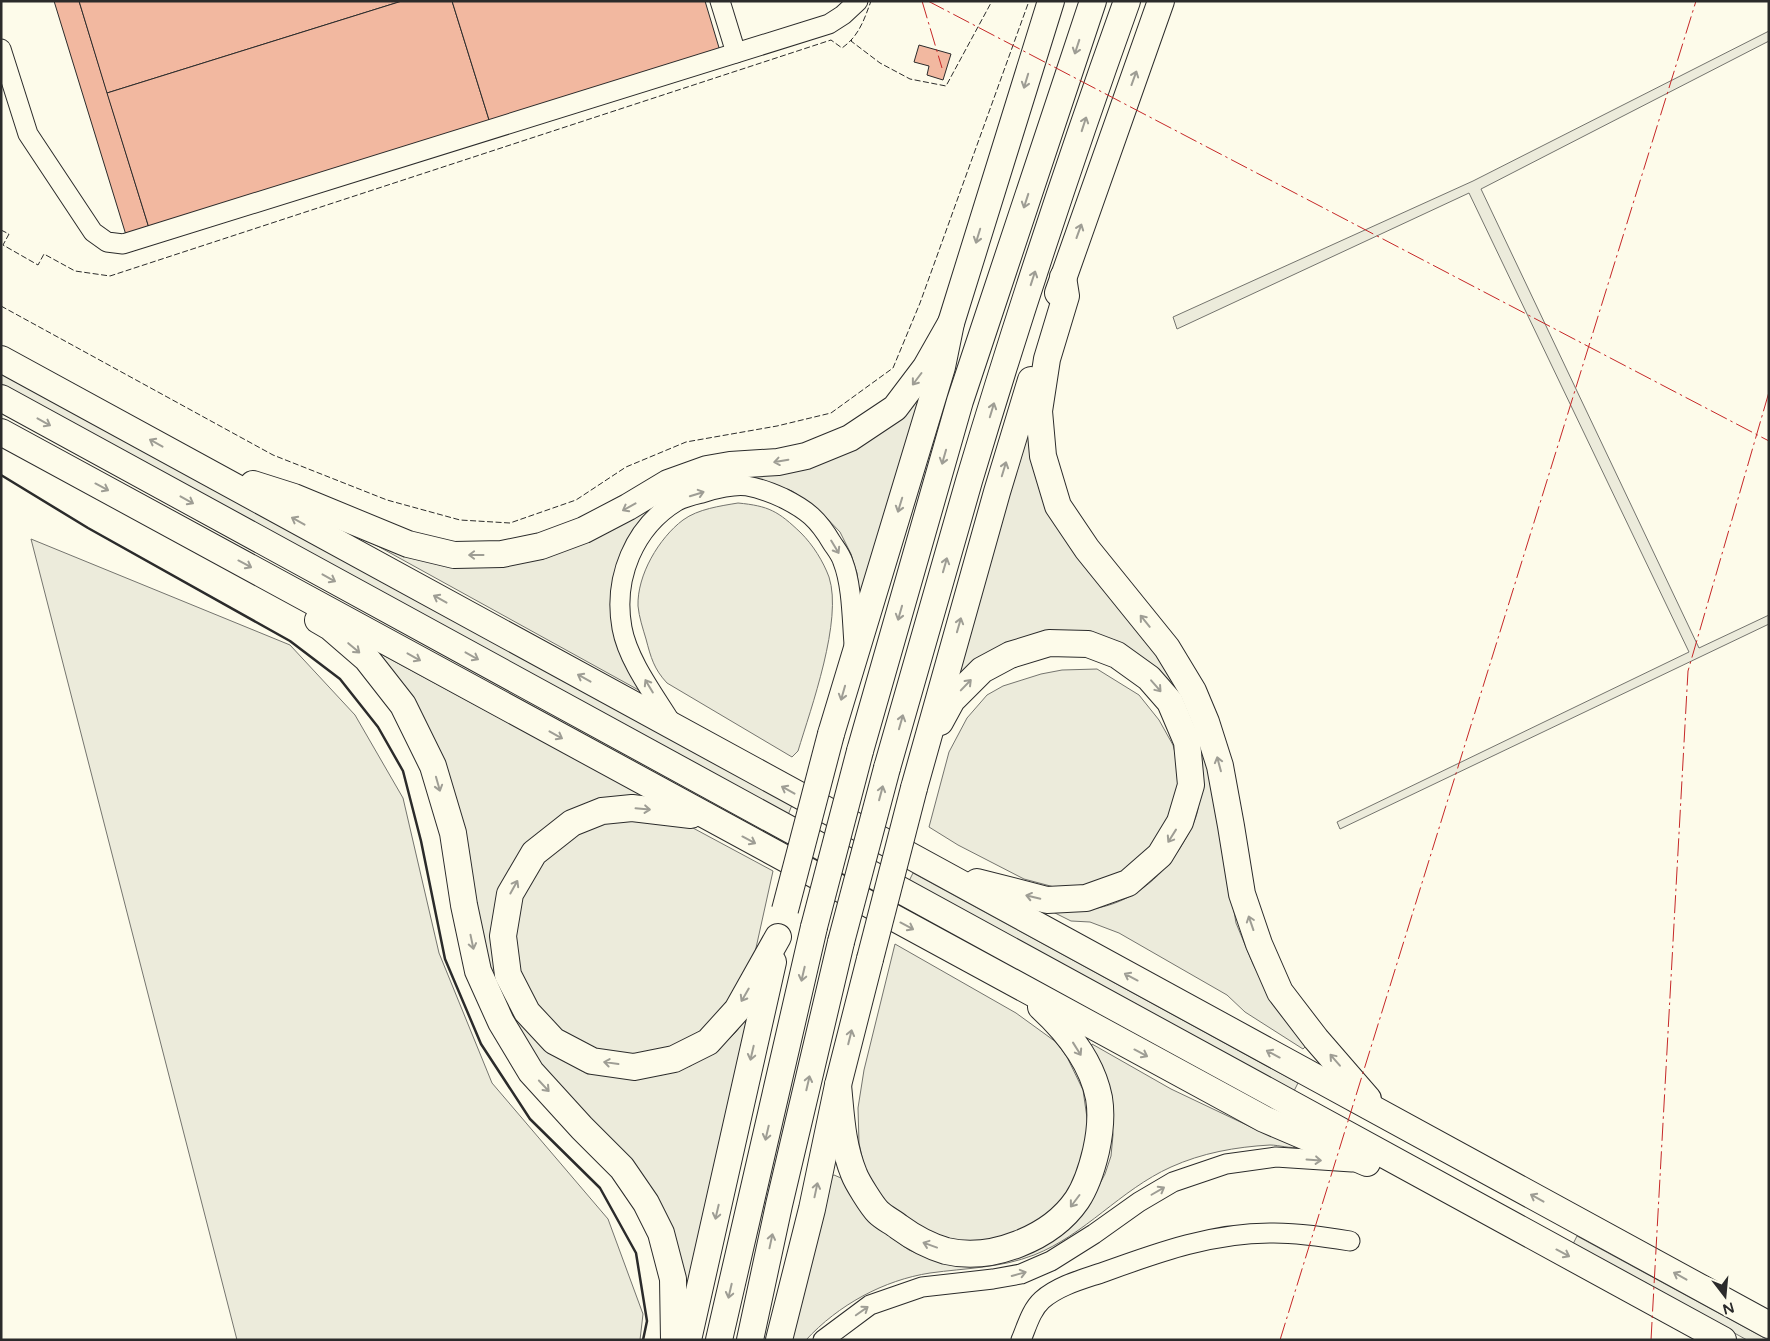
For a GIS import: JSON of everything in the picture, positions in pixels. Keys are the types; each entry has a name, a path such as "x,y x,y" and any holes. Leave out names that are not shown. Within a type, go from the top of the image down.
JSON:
{"highway":[{"path":"688,1340 778,938 831,734 942,368 951,323 1051,1"},
{"path":"719,1340 814,927 860,751 960,401 1093,1"},
{"path":"750,1340 779,1204 842,942 887,768 970,480 1015,334 1127,1"},
{"path":"779,1340 812,1209 838,1084 922,756 997,492 1063,277 1161,1"},
{"path":"1063,277 1066,296 1047,359 1039,411 1043,456 1058,506 1086,550 1167,648 1193,691 1206,722 1220,766 1242,894 1259,944 1280,992 1316,1039 1378,1111"},
{"path":"199,467 294,496 408,544 454,555 502,554 541,546 584,530 668,483 700,472 730,465 778,462 806,456 850,438 895,408 926,366 951,323"},
{"path":"1,359 1769,1325"},
{"path":"1,398 1723,1340"},
{"path":"1,432 1264,1120 1366,1163 1444,1188"},
{"path":"279,583 288,602 330,628 367,659 403,705 433,766 453,833 464,905 478,971 501,1022 531,1072 582,1128 622,1168 646,1203 661,1233 673,1280 674,1340"},
{"path":"922,756 952,700 982,670 1010,655 1049,643 1088,644 1117,655 1149,678 1170,702 1187,742 1191,785 1180,822 1160,855 1128,883 1086,898 1047,900 938,872"},
{"path":"706,817 632,808 602,811 572,823 534,853 510,894 503,936 508,975 527,1012 554,1041 592,1061 634,1067 674,1059 708,1042 736,1010 778,938"},
{"path":"838,1084 843,1138 854,1175 878,1212 916,1239 947,1251 974,1253 1008,1248 1037,1236 1058,1220 1077,1200 1091,1173 1101,1127 1099,1099 1092,1074 1060,1024 1021,988"}],"lane":[{"path":"720,1 736,53"},
{"path":"1,49 28,134 93,232 107,242 123,244 829,24 843,15 858,1"},
{"path":"674,728 630,653 622,628 620,606 622,581 627,561 639,537 657,516 679,500 714,489 746,486 775,495 800,506 821,525 843,562 850,595 855,652"},
{"path":"823,1340 870,1305 922,1287 1021,1274 1050,1261 1094,1234 1139,1202 1173,1182 1226,1164 1276,1157 1366,1163"},
{"path":"1021,1340 1031,1314 1042,1300 1062,1287 1155,1253 1228,1237 1273,1233 1315,1235 1350,1241"}],"shaded area":[{"path":"1769,31 1769,41 1481,189 1699,648 1769,615 1769,624 1340,829 1337,822 1689,652 1469,193 1177,329 1173,317 1473,181"},
{"path":"1,373 792,805 788,815 1,384"},
{"path":"930,378 860,597 857,573 851,554 840,532 818,509 792,491 764,481 687,490 615,572 611,607 615,639 644,693 354,533 484,562 685,487 790,468"},
{"path":"1025,434 1029,435 1195,721 1213,790 1236,923 1253,964 1276,1008 1307,1045 1303,1049 1245,1012 1227,995 1119,933 1090,922 1071,921 1051,911 1087,910 1106,906 1143,888 1163,870 1190,831 1199,806 1199,790 1192,727 1086,638 954,686"},
{"path":"738,503 765,508 786,519 810,543 821,559 829,577 832,595 832,616 829,640 824,664 798,751 792,757 667,683 654,663 639,614 639,594 645,570 658,547 674,528 695,513 709,508"},
{"path":"31,539 290,645 355,715 403,798 439,953 492,1083 608,1219 643,1314 640,1340 237,1340"},
{"path":"379,653 646,797 525,848 509,1003 634,1078 661,1075 690,1066 721,1047 736,1032 749,1014 687,1296 683,1282 547,1075 495,987 481,940"},
{"path":"1097,669 1139,695 1159,720 1173,745 1180,772 1175,806 1165,833 1121,873 1092,884 1058,888 1024,879 958,845 929,827 949,752 967,718 987,695 1003,686 1041,674 1062,670"},
{"path":"607,818 667,820 693,828 773,871 754,957 741,991 707,1031 647,1057 590,1050 546,1020 516,970 515,903 547,849"},
{"path":"913,873 1298,1083 1294,1091 909,881"},
{"path":"895,944 1016,1013 1056,1042 1067,1057 1083,1090 1089,1132 1078,1176 1064,1198 1038,1221 1024,1230 991,1240 955,1241 940,1238 889,1208 865,1171 859,1143 858,1108 864,1070"},
{"path":"1092,1044 1171,1089 1253,1128 1299,1147 1270,1145 1244,1147 1207,1154 1183,1162 1135,1188 1070,1236 1034,1255 1009,1263 913,1276 879,1288 847,1305 806,1340 790,1340 828,1177 834,1175 841,1178 885,1233 909,1250 931,1259 971,1264 1095,1193 1105,1174 1111,1156 1113,1135 1109,1093 1091,1048"},
{"path":"1577,1236 1768,1340 1747,1340 1573,1244"}],"building":[{"path":"54,1 79,1 149,228 126,235"},
{"path":"79,1 402,1 107,93"},
{"path":"402,1 452,1 490,123 149,228 107,93"},
{"path":"452,1 705,1 720,51 490,123"},
{"path":"919,45 951,54 943,80 927,75 929,66 914,62"}],"fence":[{"path":"1,230 9,234 3,245 38,265 44,254 75,271 110,276 831,40 842,48 857,33 871,1"},
{"path":"852,40 880,63 910,79 946,86 992,1"},
{"path":"1,306 273,455 387,500 460,520 510,523 576,500 626,467 686,442 777,426 831,413 893,368 920,303 1029,1"}],"wall":[{"path":"1,475 88,528 290,641 340,679 378,727 403,771 421,841 445,959 481,1044 530,1119 600,1188 636,1253 647,1321 643,1340"}],"power":[{"path":"922,1 942,68"},
{"path":"928,1 1769,441"},
{"path":"1280,1340 1696,1"},
{"path":"1651,1340 1688,671 1769,392"}]}
